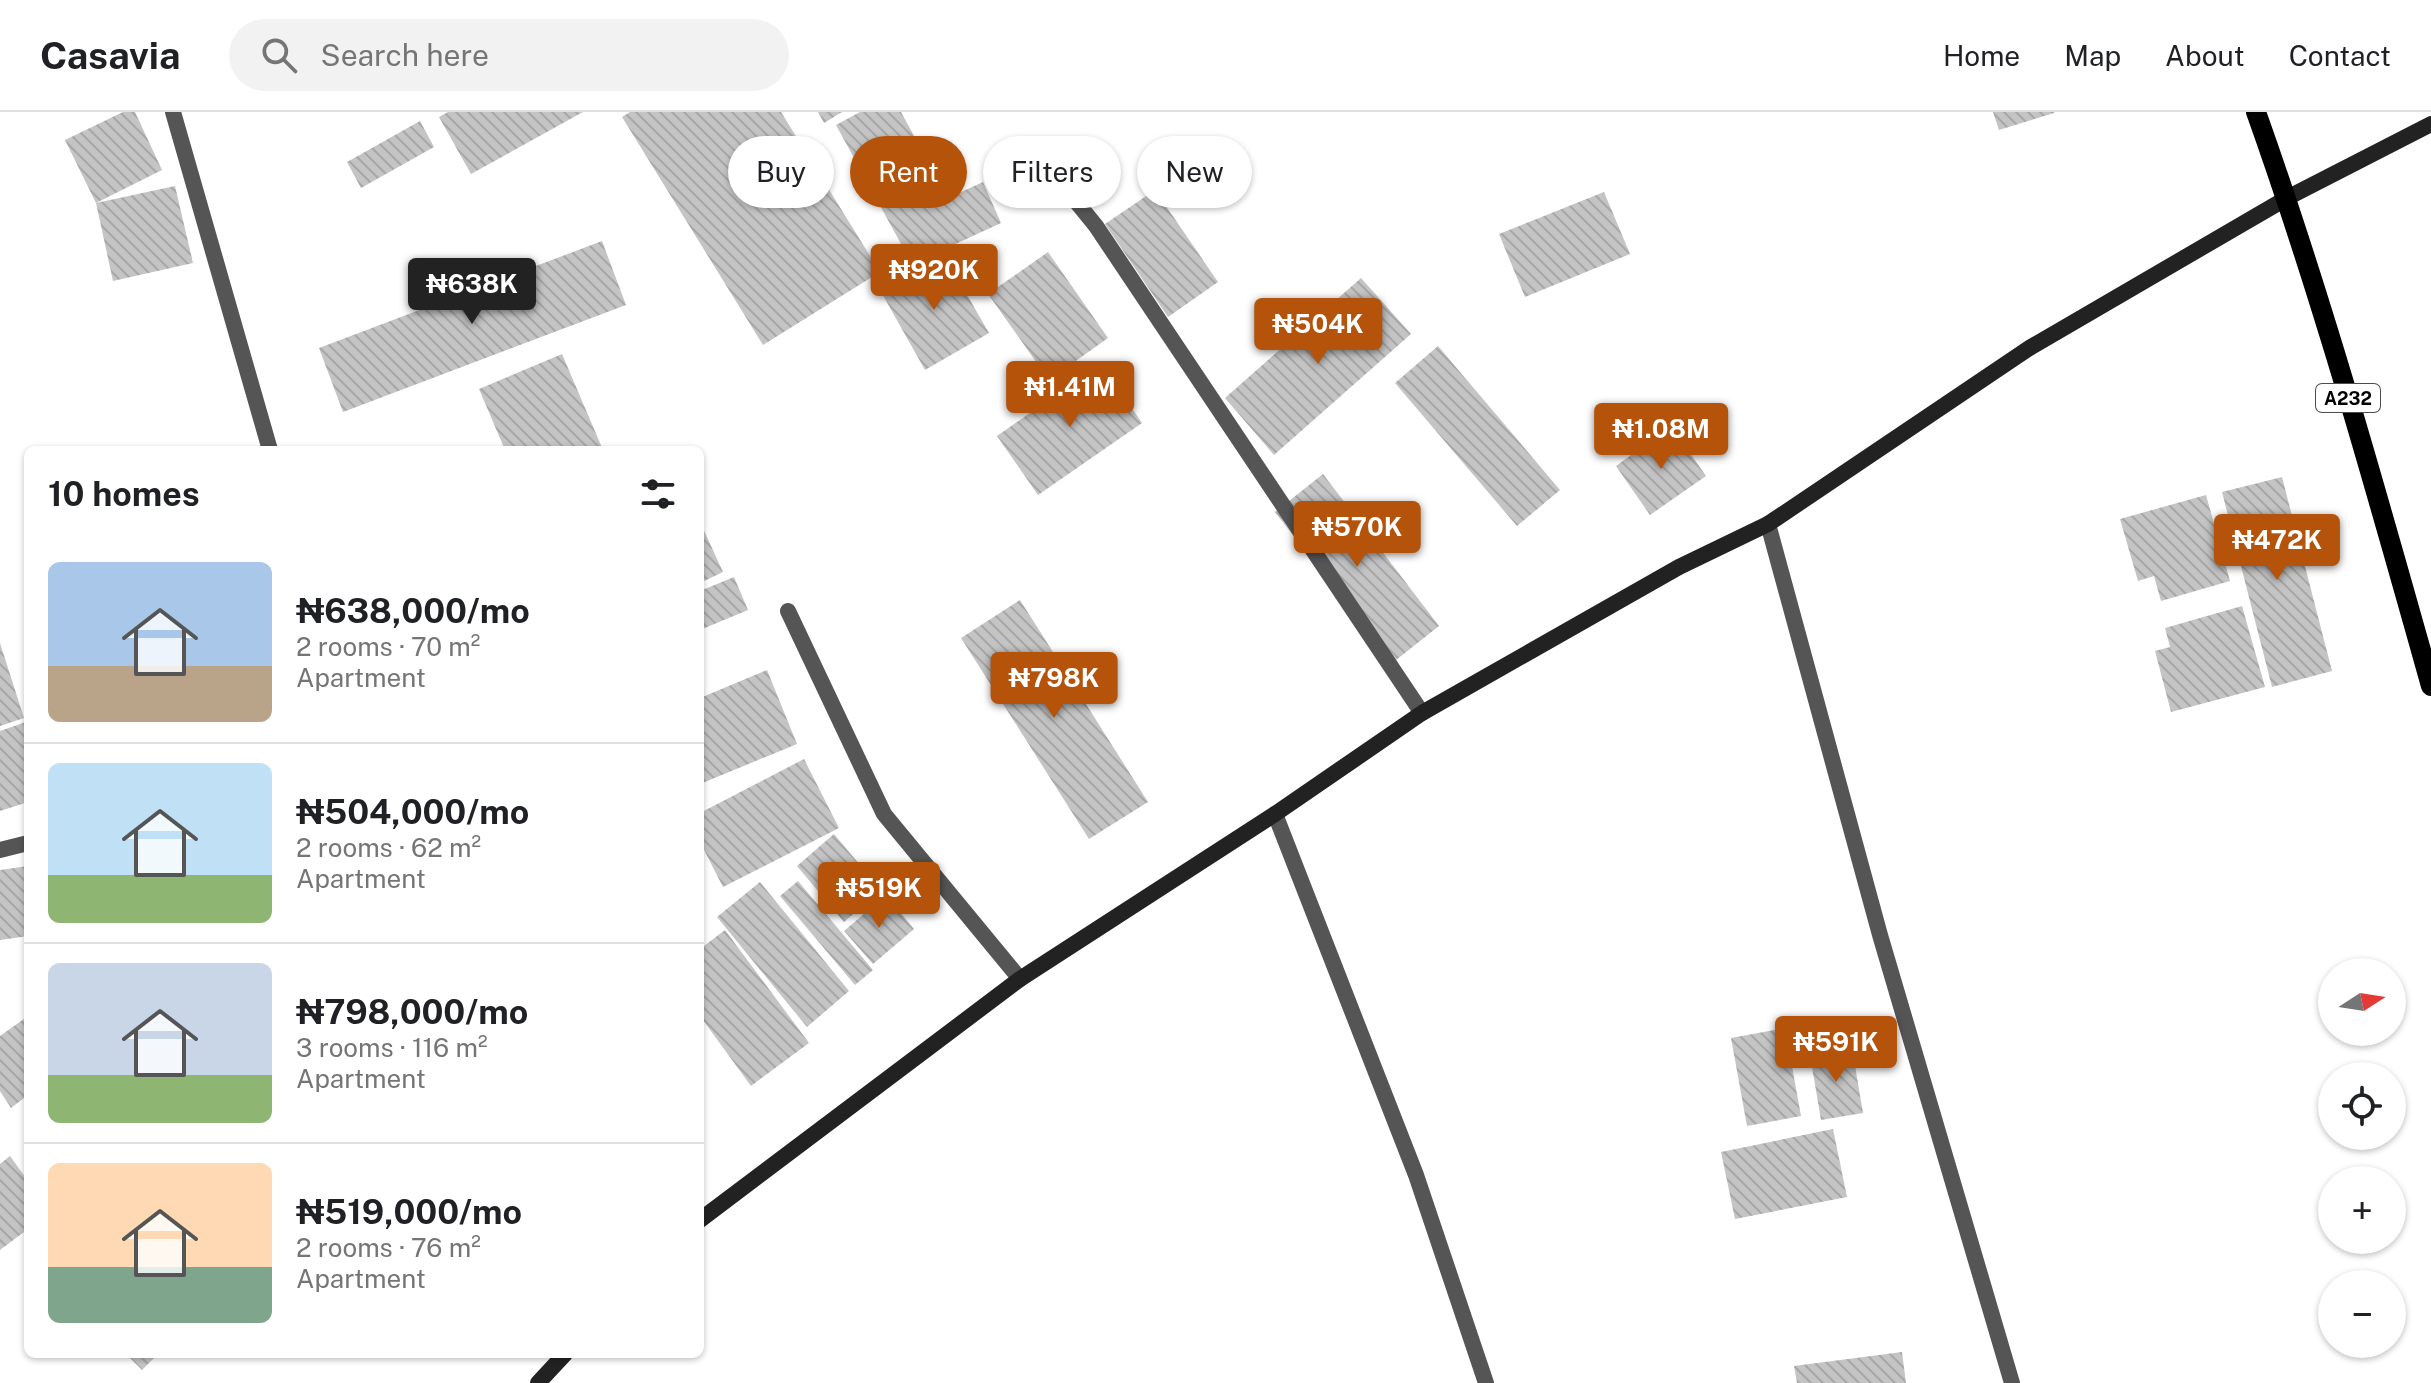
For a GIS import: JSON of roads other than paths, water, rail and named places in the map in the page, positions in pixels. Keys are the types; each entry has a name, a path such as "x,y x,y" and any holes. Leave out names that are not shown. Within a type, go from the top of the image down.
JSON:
{"main road":[{"name":"A232","path":"2256,112 2287,198 2427,655 2431,686"},
{"path":"704,1217 1020,979 1275,814 1422,713 1679,567 1768,524 2031,347 2287,198 2431,124"},
{"path":"538,1383 561,1358"}],"street":[{"path":"173,112 269,446"},
{"path":"1081,208 1422,713"},
{"path":"1768,524 1880,935 2012,1383"},
{"path":"788,611 884,814 1020,979"},
{"path":"1275,814 1416,1175 1486,1383"},
{"path":"0,850 24,844"}]}
